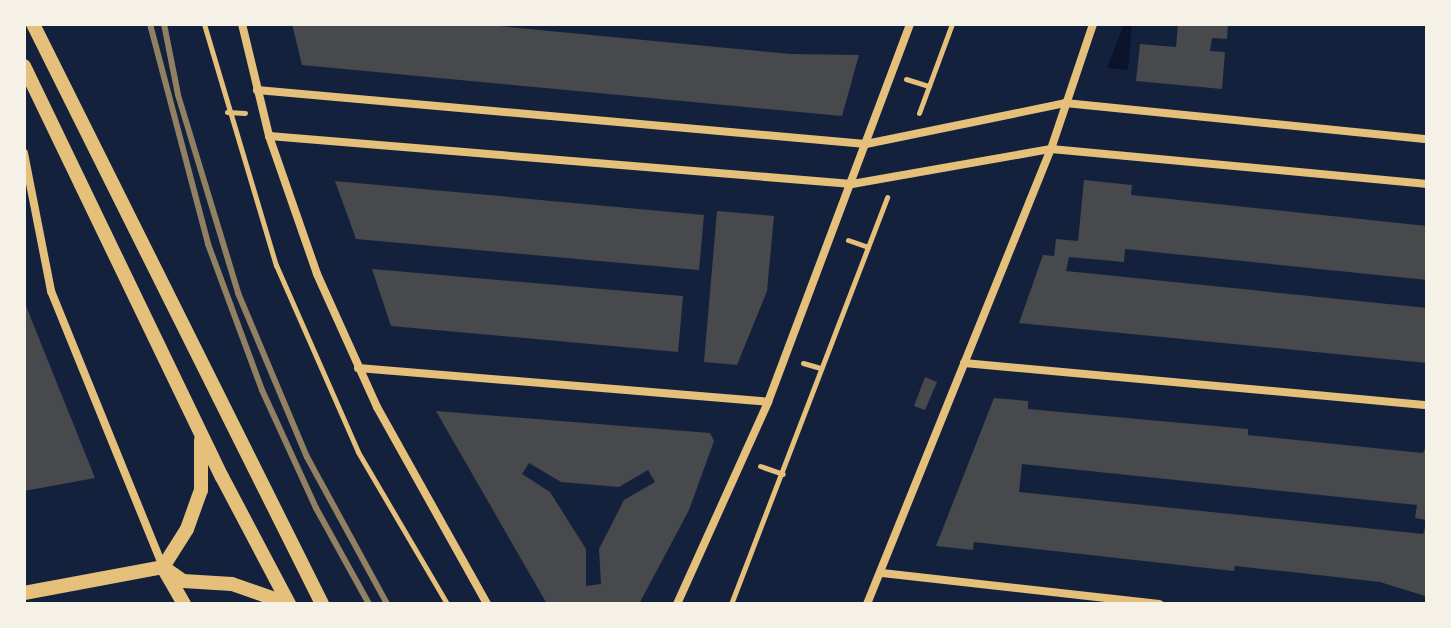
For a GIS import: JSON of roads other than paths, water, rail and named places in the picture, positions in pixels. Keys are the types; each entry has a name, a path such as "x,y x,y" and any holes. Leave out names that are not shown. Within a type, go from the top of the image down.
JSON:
{"street":[{"path":"33,24 322,604"},
{"path":"242,24 269,136 317,274 358,368 487,604"},
{"path":"677,604 768,402 910,24"},
{"path":"867,604 1051,149 1093,24"},
{"path":"24,66 201,435 289,604"},
{"path":"257,90 866,144 1065,103 1427,139"},
{"path":"269,136 852,184 1051,149 1427,184"},
{"path":"24,153 51,291 163,567 184,604"},
{"path":"964,363 1427,405"},
{"path":"358,368 768,402"},
{"path":"163,567 187,529 201,490 201,435"},
{"path":"24,593 163,567 183,581 232,584 289,604"},
{"path":"882,573 1159,604"}],"water":[{"path":"1124,24 1132,24 1128,70 1107,68"}],"railway":[{"path":"150,24 208,244 262,390 316,508 369,604"},
{"path":"164,24 178,95 238,293 307,457 387,604"}]}
